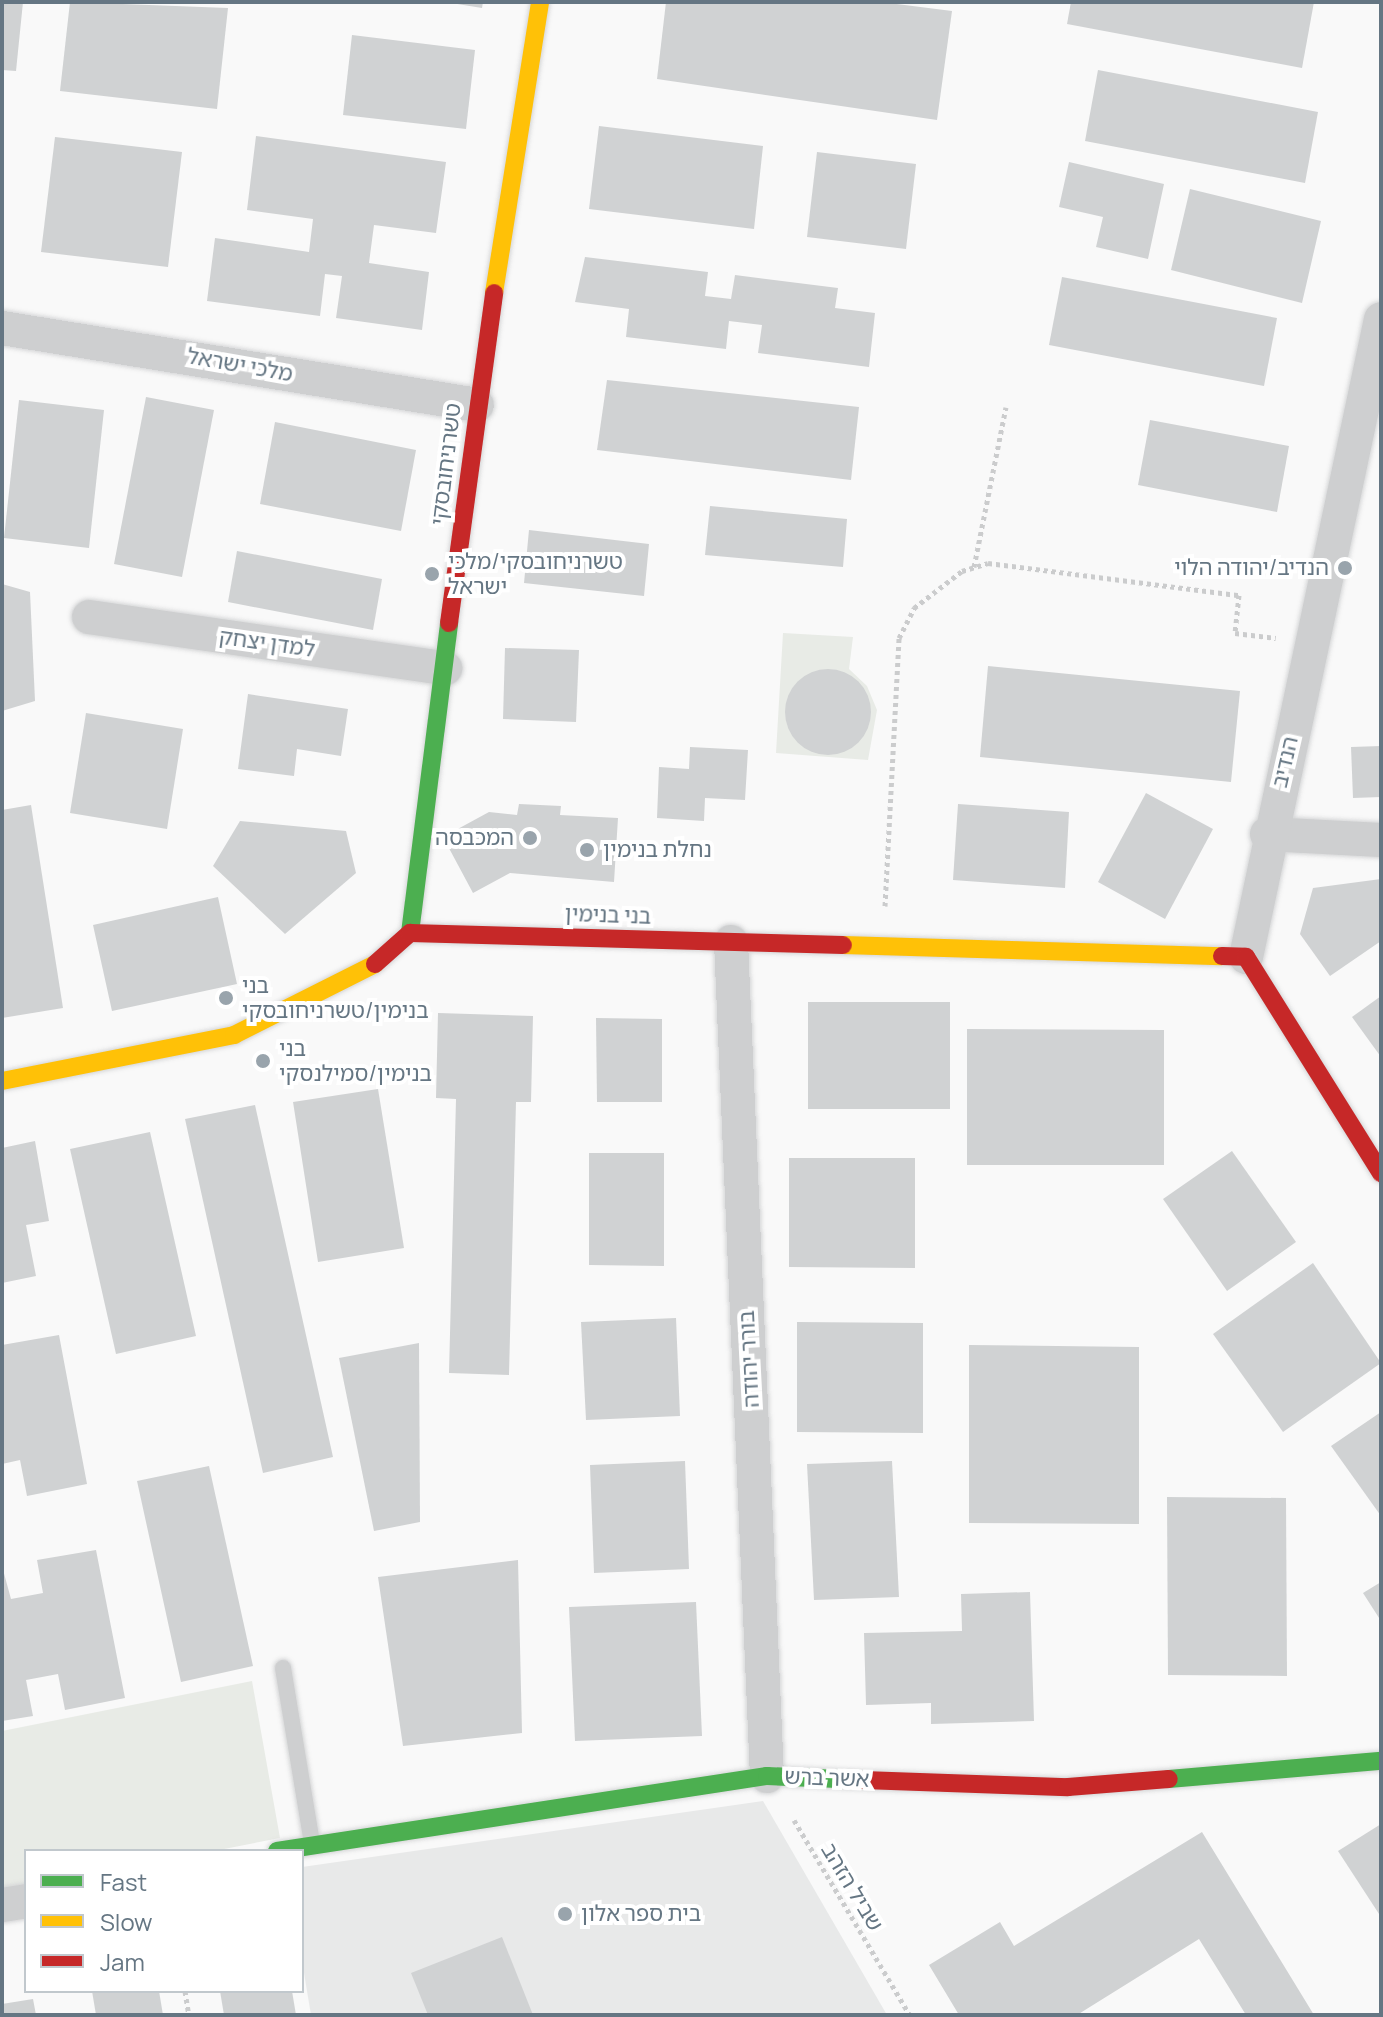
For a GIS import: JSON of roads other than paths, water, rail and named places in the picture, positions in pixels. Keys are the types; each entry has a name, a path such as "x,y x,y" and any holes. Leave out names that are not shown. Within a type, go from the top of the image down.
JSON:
{"street":[{"name":"טשרניחובסקי","path":"410,933 477,405 540,2"},
{"name":"הנדיב","path":"1246,957 1267,834 1381,319"},
{"name":"מלכי ישראל","path":"2,328 477,405"},
{"name":"למדן יצחק","path":"89,617 445,668"},
{"path":"1267,834 1381,840"},
{"path":"2,1081 234,1035 365,972 410,933"},
{"name":"בני בנימין","path":"410,933 1246,957"},
{"name":"בורר יהודה","path":"731,942 767,1776"},
{"path":"1246,957 1381,1173"},
{"name":"אשר ברש","path":"287,1849 767,1776 1068,1787 1381,1761"},
{"path":"2,1905 24,1901"}],"lane":[{"path":"283,1668 312,1844"}],"place":[{"name":"הנדיב/יהודה הלוי","path":"1345,568"},
{"name":"טשרניחובסקי/מלכי ישראל","path":"432,574"},
{"name":"המכבסה","path":"530,838"},
{"name":"נחלת בנימין","path":"587,850"},
{"name":"בני בנימין/טשרניחובסקי","path":"226,998"},
{"name":"בני בנימין/סמילנסקי","path":"263,1061"},
{"name":"בית ספר אלון","path":"565,1914"}]}
